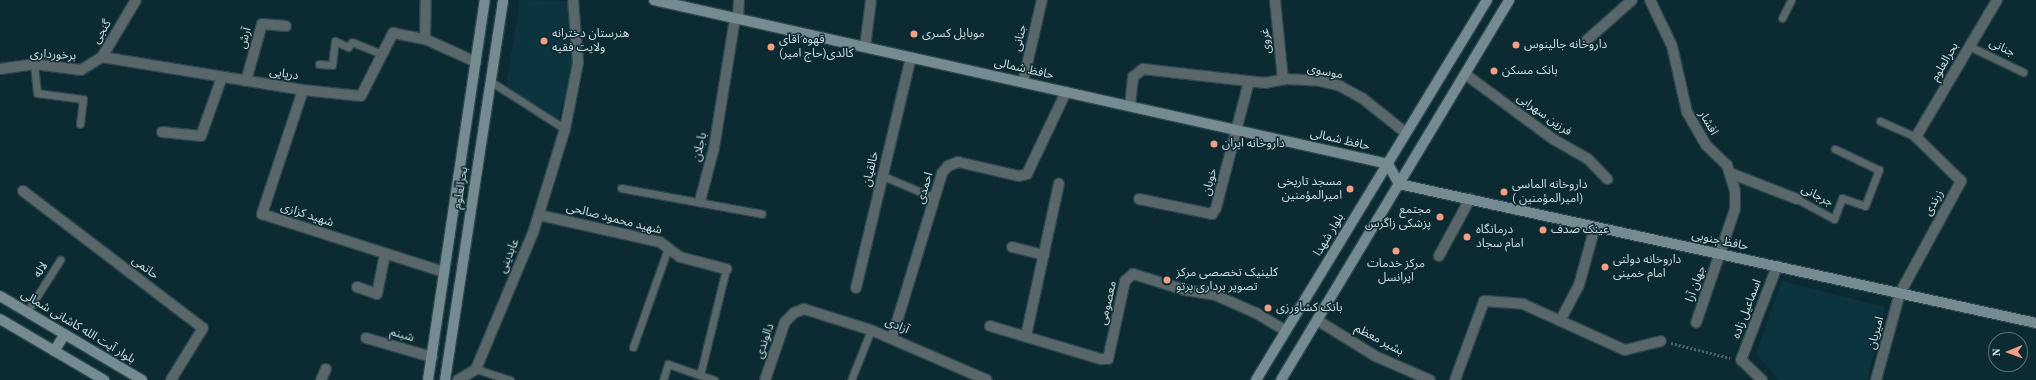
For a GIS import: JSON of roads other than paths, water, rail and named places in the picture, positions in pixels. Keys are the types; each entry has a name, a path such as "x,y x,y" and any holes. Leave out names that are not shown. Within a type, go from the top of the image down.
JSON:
{"main road":[{"name":"بحرالعلوم","path":"428,380 485,0"},
{"name":"بحرالعلوم","path":"445,380 503,0"},
{"name":"حافظ شمالی","path":"654,0 1388,164"},
{"name":"بلوار شهدا","path":"1256,380 1486,0"},
{"path":"1281,380 1509,0"},
{"path":"1388,164 1399,184"},
{"name":"حافظ جنوبی","path":"1399,184 2036,322"},
{"name":"بلوار آیت الله کاشانی شمالی","path":"0,296 142,380"},
{"path":"0,319 97,378"},
{"path":"54,351 65,334"}],"street":[{"name":"گنجی","path":"102,57 136,0"},
{"path":"425,39 426,0"},
{"name":"عابدینی","path":"476,370 538,215 565,129 578,63 573,0"},
{"name":"باجلان","path":"700,201 714,148 739,0"},
{"path":"865,47 871,0"},
{"name":"جنانی","path":"1023,82 1042,0"},
{"name":"غروی","path":"1275,0 1283,80"},
{"path":"1587,40 1632,0"},
{"name":"افشار","path":"1650,0 1672,46 1687,112 1706,145 1727,165 1730,173 1735,191 1735,208 1721,254"},
{"name":"بحرالعلوم","path":"1916,137 1970,46 1994,1"},
{"name":"آرش","path":"246,81 262,24 286,26"},
{"name":"دریایی","path":"102,57 304,90 361,96 393,33 425,39 476,62"},
{"name":"برخورداری","path":"0,69 34,64 81,70 102,57"},
{"name":"خالقیان","path":"856,288 911,57"},
{"name":"موسوی","path":"1130,106 1133,76 1143,69 1265,83 1283,80 1319,82 1340,86 1362,98 1406,133"},
{"name":"فرزین سهرابی","path":"1465,74 1552,139 1588,159 1607,180"},
{"path":"162,132 201,136 222,77"},
{"path":"1237,130 1249,81"},
{"name":"شهید کزازی","path":"304,90 262,214 444,272"},
{"name":"احمدی","path":"892,338 942,173 948,166 958,162 1019,176 1027,174 1066,92"},
{"name":"خوبان","path":"1139,199 1212,214 1237,130"},
{"name":"زرندی","path":"1900,293 1961,182 1916,137"},
{"name":"جرجانی","path":"1730,173 1797,199"},
{"path":"1026,336 1059,184"},
{"name":"حاتمی","path":"23,191 203,328 171,380"},
{"path":"1439,256 1470,199"},
{"name":"شهید محمود صالحی","path":"538,215 660,242 680,257 726,269"},
{"path":"1560,321 1579,285 1595,226"},
{"path":"1012,247 1044,254"},
{"path":"357,287 377,294 386,254"},
{"name":"جهان آرا","path":"1696,323 1721,254"},
{"name":"اسماعیل زاده","path":"1762,380 1741,360 1777,266"},
{"name":"معصومی","path":"990,326 1101,359 1108,359 1125,281 1133,274 1185,290 1215,295 1256,313 1286,331"},
{"name":"امیریان","path":"1876,380 1900,293"},
{"path":"1455,380 1484,301 1523,304 1625,350 1661,341"},
{"name":"آزادی","path":"794,313 804,309 871,330 987,380"},
{"name":"دالوندی","path":"765,380 785,322 794,313"},
{"name":"بشیر معظم","path":"1317,320 1375,356 1430,380"},
{"name":"شبنم","path":"366,338 432,357"},
{"path":"321,380 326,369"},
{"path":"458,380 476,370"}],"lane":[{"path":"1782,18 1791,0"},
{"path":"319,64 332,65 335,41 348,47 352,42 382,54"},
{"name":"جنانی","path":"1970,46 2023,72"},
{"path":"34,64 36,93 83,99 80,124"},
{"path":"490,81 565,129"},
{"path":"1880,121 1916,137"},
{"name":"جرجانی","path":"1797,199 1834,219 1842,198 1865,206 1879,170 1834,149"},
{"path":"883,176 935,198"},
{"path":"620,188 700,201 762,214"},
{"path":"633,347 668,248"},
{"name":"لاله","path":"27,312 60,260"},
{"path":"700,375 726,269"},
{"path":"851,380 871,330"},
{"path":"663,380 668,364 714,380"},
{"path":"476,370 510,380"}],"place":[{"name":"موبایل کسری","path":"914,34"},
{"name":"هنرستان دخترانه ولایت فقیه","path":"544,41"},
{"name":"داروخانه جالینوس","path":"1516,45"},
{"name":"قهوه آقای کالدی(حاج امیر)","path":"771,47"},
{"name":"بانک مسکن","path":"1494,71"},
{"name":"داروخانه ایران","path":"1214,144"},
{"name":"مسجد تاریخی امیرالمؤمنین","path":"1350,189"},
{"name":"داروخانه الماسی ( امیرالمؤمنین)","path":"1504,192"},
{"name":"مجتمع پزشکی زاگرس","path":"1440,217"},
{"name":"عینک صدف","path":"1543,230"},
{"name":"درمانگاه امام سجاد","path":"1467,237"},
{"name":"مرکز خدمات ایرانسل","path":"1396,251"},
{"name":"داروخانه دولتی امام خمینی","path":"1605,267"},
{"name":"کلینیک تخصصی مرکز تصویر برداری پرتو","path":"1167,280"},
{"name":"بانک کشاورزی","path":"1268,308"}]}
